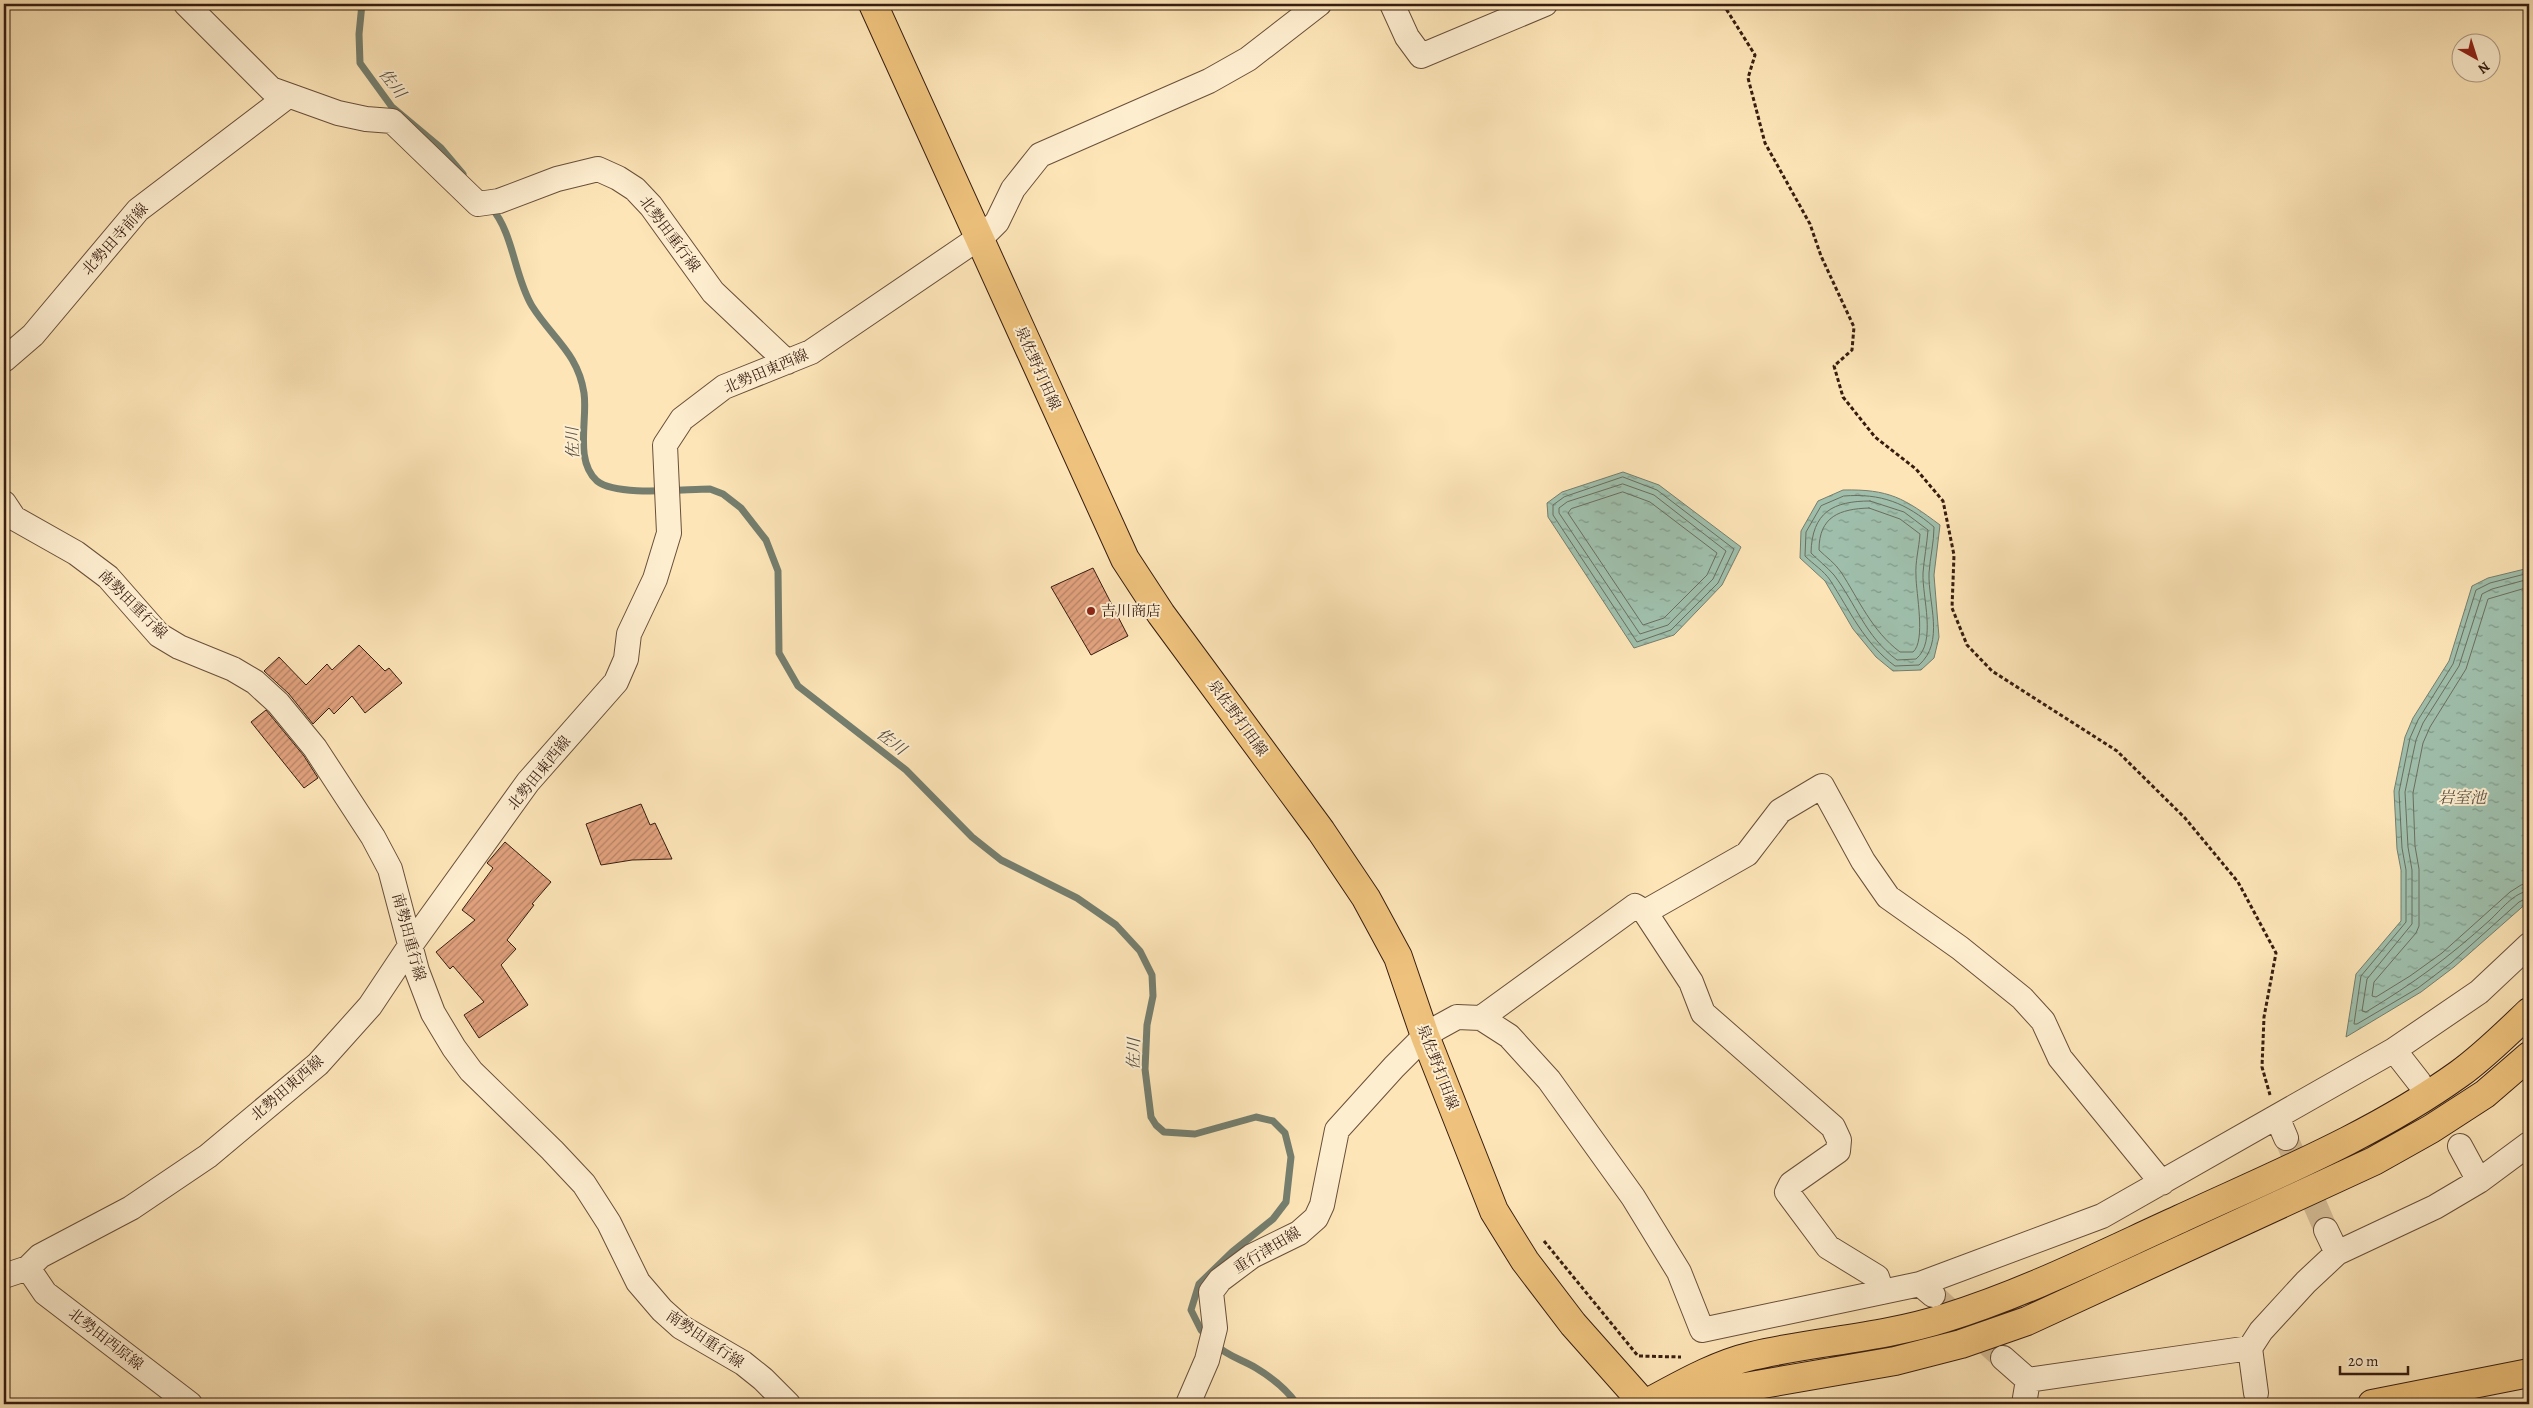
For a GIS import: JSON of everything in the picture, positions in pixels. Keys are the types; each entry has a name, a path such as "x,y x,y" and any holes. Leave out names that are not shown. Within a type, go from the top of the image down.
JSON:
{"main road":[{"name":"泉佐野打田線","path":"873,4 1125,559 1161,614 1321,831 1366,898 1398,957 1425,1036 1494,1211 1525,1261 1573,1324 1645,1404"},
{"path":"1645,1404 1696,1377 1750,1356 1878,1334 1944,1319 2016,1293 2084,1263 2368,1131 2461,1073 2529,1012"},
{"path":"1645,1404 1894,1361 1961,1344 2027,1321 2374,1160 2431,1129 2477,1099 2529,1056"},
{"path":"2372,1404 2529,1373"}],"street":[{"name":"北勢田重行線","path":"186,4 271,89 338,113 366,119 392,121 488,203 557,180 598,169 618,178 635,189 651,206 713,292 787,362"},
{"name":"北勢田東西線","path":"4,1276 28,1268 40,1256 131,1208 208,1156 318,1064 370,1006 410,946 528,782 616,682 626,659 630,634 655,579 669,533 664,473 665,445 682,419 724,387 811,352 979,237 997,222 1013,189 1040,155 1208,81 1248,59 1319,4"},
{"path":"1392,4 1407,37 1421,56 1545,4"},
{"name":"北勢田寺前線","path":"4,360 33,334 138,210 288,96"},
{"name":"南勢田重行線","path":"4,503 14,518 76,552 108,577 159,635 180,647 233,669 255,682 278,703 315,748 386,861 395,886 410,946 425,994 454,1048 471,1071 584,1184 608,1223 638,1282 662,1310 682,1327 743,1363 763,1379 788,1404"},
{"path":"1645,912 1747,854 1780,811 1822,786 1863,861 1888,897 1960,948 2022,998 2043,1021 2060,1058 2162,1183"},
{"path":"1481,1018 1619,915 1635,906 1645,912 1690,982 1703,1013 1833,1127 1839,1140 1838,1151 1791,1184 1787,1192 1828,1247 1877,1277 1882,1292"},
{"path":"1425,1036 1457,1017 1481,1018 1509,1036 1549,1080 1633,1197 1679,1272 1702,1330 1882,1292 1927,1290 2102,1216 2162,1183 2282,1127 2479,992 2529,945"},
{"name":"重行津田線","path":"1188,1404 1207,1360 1215,1328 1211,1292 1220,1280 1252,1256 1298,1234 1316,1218 1322,1204 1337,1130 1425,1036"},
{"path":"2394,1050 2419,1082"},
{"path":"2256,1393 2250,1348 2260,1331 2306,1282 2337,1253 2434,1207 2479,1182 2529,1144"},
{"path":"2460,1146 2479,1182"},
{"path":"2326,1230 2337,1253"},
{"name":"北勢田西原線","path":"28,1268 45,1293 190,1404"},
{"path":"2003,1358 2028,1380 2250,1348"},
{"path":"2024,1404 2028,1380"}],"path":[{"path":"1724,4 1755,55 1748,78 1765,143 1810,224 1821,256 1854,327 1852,350 1834,366 1843,397 1875,437 1916,469 1943,501 1954,554 1952,608 1967,645 1992,671 2118,751 2178,811 2238,882 2276,952 2264,1017 2262,1067 2282,1127"},
{"path":"1618,1332 1638,1356 1685,1356"}],"water":[{"path":"1623,472 1659,485 1741,547 1722,585 1674,635 1634,648 1548,517 1547,503 1562,492"},
{"path":"1843,490 1873,491 1895,497 1916,508 1940,525 1934,575 1939,637 1934,658 1921,670 1893,671 1876,657 1853,629 1825,581 1800,558 1801,531 1818,501"},
{"name":"岩室池","path":"2529,568 2529,901 2454,967 2421,992 2346,1037 2356,974 2401,921 2401,870 2397,849 2394,791 2405,737 2413,718 2449,661 2472,586 2488,578"}],"building":[{"name":"吉川商店","path":"1093,568 1128,636 1091,655 1051,587"},
{"path":"359,645 385,671 389,668 402,683 365,713 352,696 334,714 329,708 313,724 289,694 264,671 279,657 306,685 327,664 332,670"},
{"path":"266,710 304,756 318,778 304,788 251,722"},
{"path":"641,804 650,825 655,823 672,859 632,860 601,865 586,824"},
{"path":"505,842 551,882 532,904 534,905 507,940 516,949 501,965 528,1005 479,1038 464,1015 484,1002 453,966 450,969 436,952 475,920 462,910 493,868 487,863"}],"waterway":[{"name":"佐川","path":"362,4 359,34 360,63 392,107 441,148 463,174"},
{"name":"佐川","path":"491,207 505,230 521,282 532,306 570,356 581,379 585,404 584,451 590,472 597,481 607,486 635,491 710,489 723,494 741,508 766,540 778,571 779,653 798,686 906,770 972,837 1001,860 1077,898 1116,925 1140,951 1152,975 1153,996 1147,1025 1145,1069 1151,1117 1156,1125 1164,1132 1195,1134 1256,1117 1273,1121 1285,1133 1291,1157 1286,1202 1273,1219 1232,1252 1199,1284 1191,1310 1201,1330 1208,1337"},
{"name":"佐川","path":"1216,1345 1267,1375 1284,1389 1297,1404"}],"tunnel":[{"path":"2419,1082 2460,1146"},
{"path":"2286,1138 2326,1230"},
{"path":"1933,1295 2003,1358"}],"place":[{"name":"吉川商店","path":"1091,611"}]}
